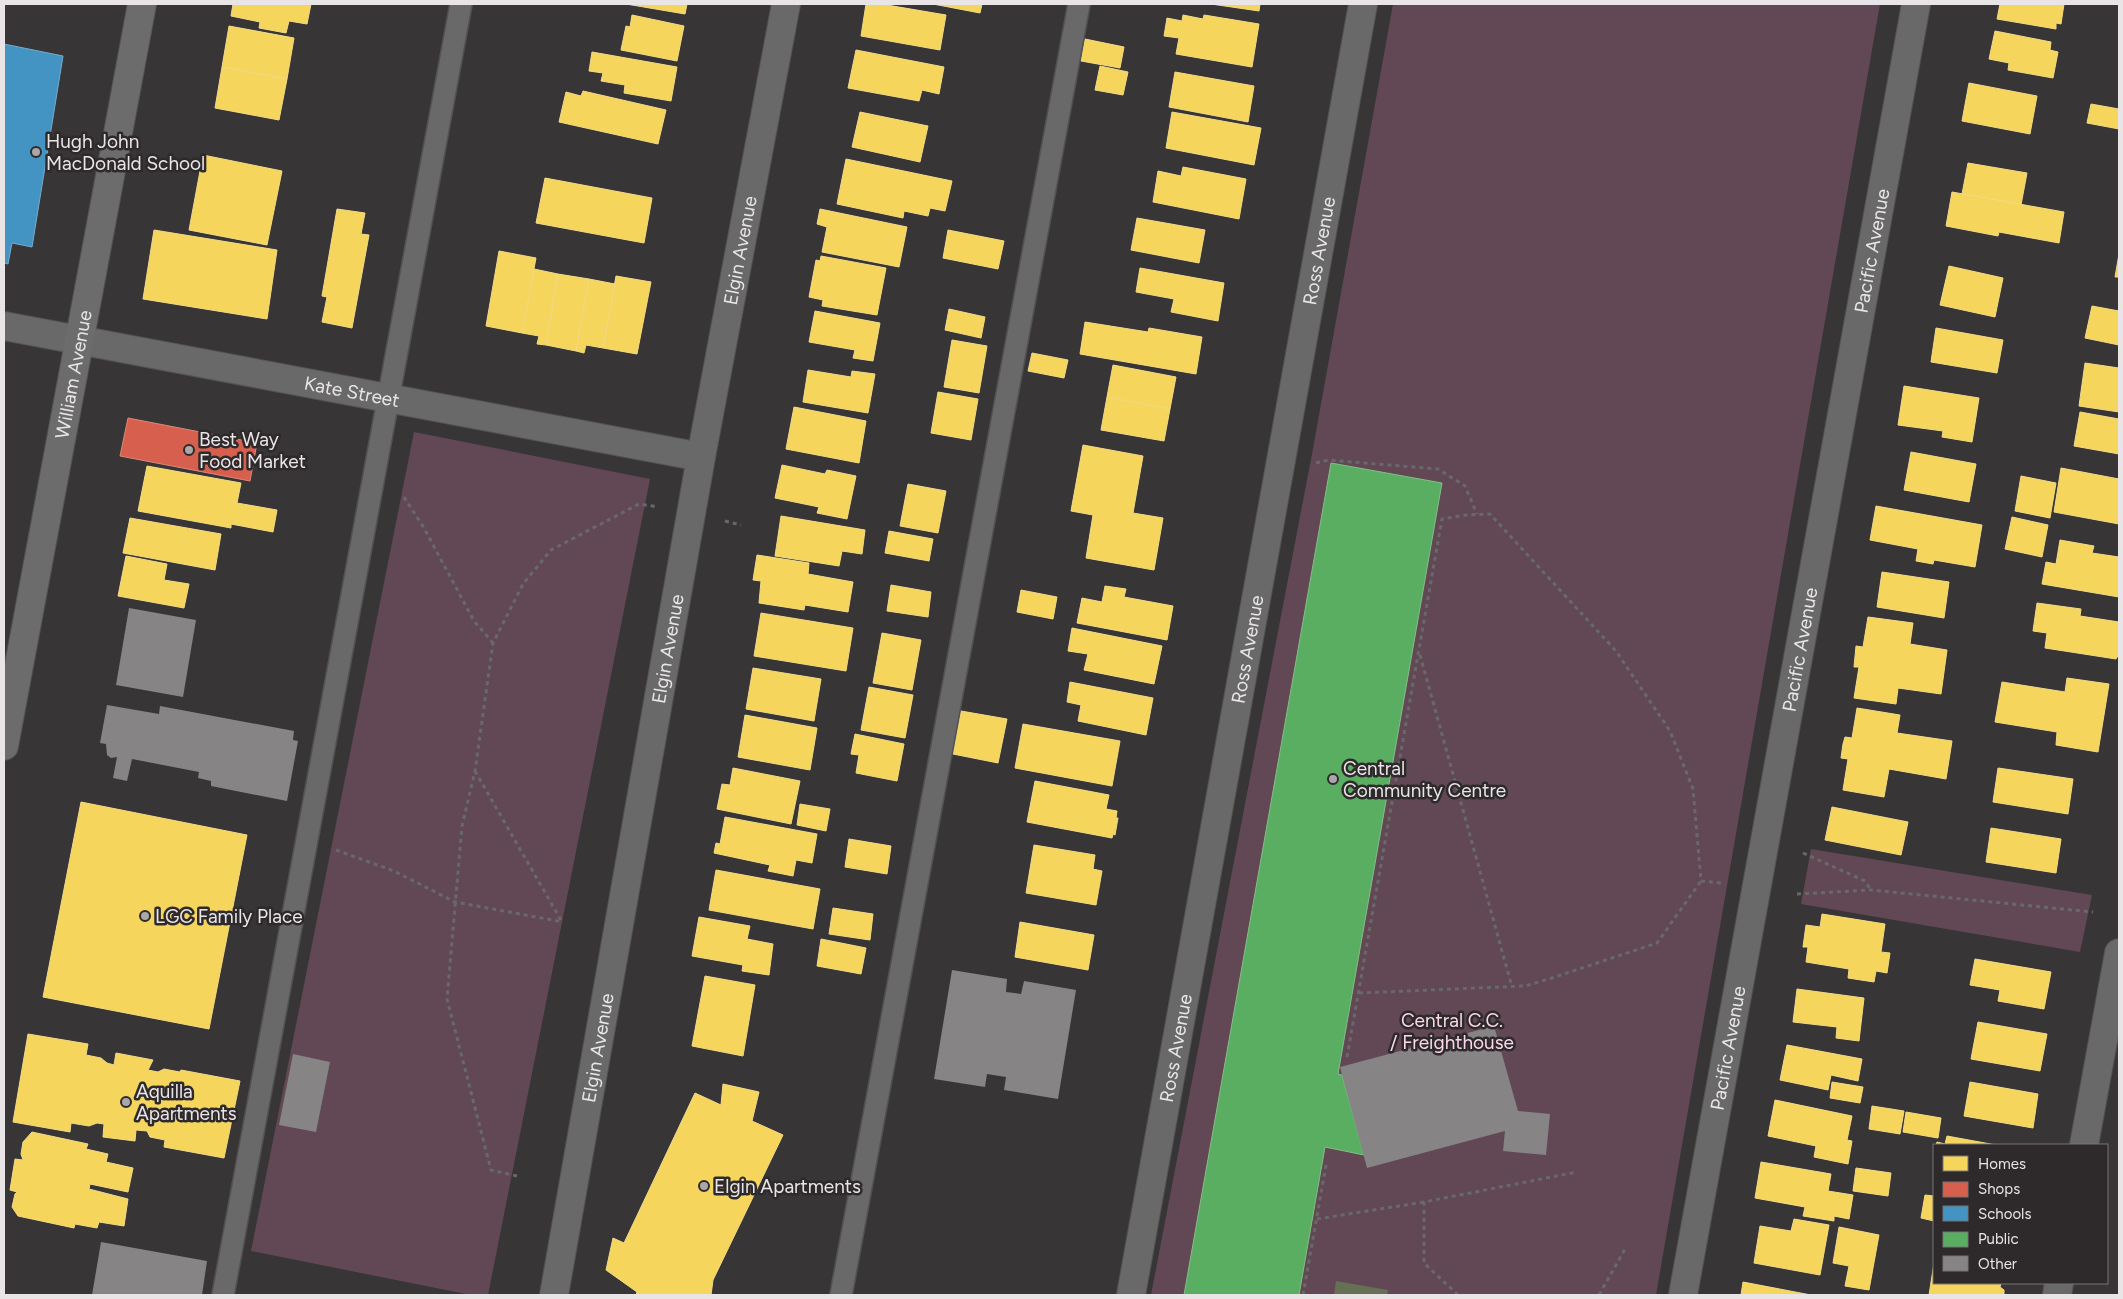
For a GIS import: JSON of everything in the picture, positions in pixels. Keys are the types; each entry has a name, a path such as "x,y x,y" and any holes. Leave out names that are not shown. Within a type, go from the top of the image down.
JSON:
{"main road":[{"name":"William Avenue","path":"4,746 142,4"}],"street":[{"name":"Elgin Avenue","path":"554,1295 701,457 786,4"},
{"name":"Ross Avenue","path":"1131,1295 1363,4"},
{"name":"Pacific Avenue","path":"1683,1295 1916,4"},
{"name":"Kate Street","path":"4,326 701,457"},
{"path":"2084,1144 2119,953"}],"lane":[{"path":"223,1295 461,4"},
{"path":"841,1295 1079,4"}],"path":[{"path":"377,456 424,528 474,621 493,643"},
{"path":"1279,472 1328,460 1438,469 1465,486 1477,514"},
{"path":"517,1176 491,1170 447,999 462,826 475,772 493,643 523,584 550,550 639,504"},
{"path":"1347,1057 1442,519 1490,514 1616,651 1670,731 1693,789 1701,881 1657,943 1552,978 1525,986 1359,993"},
{"path":"1419,652 1512,987"},
{"path":"307,840 394,872 456,902 563,922 475,772"},
{"path":"1804,853 1864,881 1871,890"},
{"path":"1701,881 1757,888"},
{"path":"1797,894 1871,890 2093,912"},
{"path":"1303,1295 1326,1165"},
{"path":"1317,1219 1424,1202 1577,1172"},
{"path":"1424,1202 1424,1263 1458,1295"},
{"path":"1598,1295 1625,1249"}],"green space":[{"name":"Central C.C. / Freighthouse","path":"1393,4 1880,4 1656,1295 1151,1295 1312,454"},
{"path":"414,432 650,479 488,1295 471,1295 251,1251"},
{"path":"1811,849 2092,895 2080,952 1801,904"}],"shaded area":[{"path":"1336,1281 1388,1290 1387,1295 1334,1295"}],"building: Homes":[{"path":"233,4 311,4 307,24 289,21 286,33 259,28 260,22 231,16"},
{"path":"626,4 687,4 685,14"},
{"path":"866,4 881,4 946,15 940,50 861,36"},
{"path":"933,4 982,4 980,13"},
{"path":"1211,4 1260,4 1259,11"},
{"path":"2000,4 2064,4 2061,24 2056,23 2056,29 1997,19"},
{"path":"632,15 684,26 677,61 621,50 626,26 630,27"},
{"path":"1183,15 1203,19 1204,15 1259,24 1252,67 1176,54 1179,38 1164,36 1167,18 1182,21"},
{"path":"229,26 294,38 287,79 222,67"},
{"path":"1995,31 2051,42 2050,50 2058,52 2053,78 2008,70 2009,63 1989,59"},
{"path":"1085,39 1124,47 1120,68 1081,61"},
{"path":"856,50 944,67 939,94 922,90 919,101 848,88"},
{"path":"592,52 677,67 671,101 624,93 625,85 601,81 603,73 589,71"},
{"path":"1100,66 1128,72 1123,95 1095,90"},
{"path":"222,67 287,79 279,120 215,108"},
{"path":"1175,72 1254,86 1248,122 1169,107"},
{"path":"1969,83 2037,96 2030,134 1962,121"},
{"path":"583,91 666,110 658,144 559,122 566,92 581,96"},
{"path":"2091,104 2119,109 2119,129 2087,123"},
{"path":"860,112 928,126 920,162 852,147"},
{"path":"1172,112 1261,128 1254,165 1166,148"},
{"path":"203,155 282,171 267,245 189,230"},
{"path":"846,159 952,181 945,211 930,208 928,216 904,211 903,218 837,204"},
{"path":"1968,163 2027,173 2021,205 1962,194"},
{"path":"1183,167 1246,179 1239,219 1153,202 1158,171 1181,176"},
{"path":"545,178 652,198 644,243 536,223"},
{"path":"1952,192 2064,212 2059,243 1999,232 1998,236 1946,226"},
{"path":"337,209 365,213 361,234 369,235 352,328 322,322 327,297 322,296"},
{"path":"820,209 907,227 899,267 822,252 827,227 817,224"},
{"path":"1137,218 1205,230 1199,263 1131,250"},
{"path":"154,230 277,250 267,319 143,299"},
{"path":"948,230 1004,241 998,269 943,258"},
{"path":"499,251 536,258 522,333 486,326"},
{"path":"2119,254 2119,277 2115,277"},
{"path":"821,256 886,268 877,315 822,306 823,300 809,297 816,260 820,261"},
{"path":"1949,266 2003,278 1995,317 1940,305"},
{"path":"1140,268 1224,283 1218,321 1171,312 1174,299 1136,292"},
{"path":"534,269 558,274 546,345 537,344 539,336 522,333"},
{"path":"558,274 589,279 576,351 546,345"},
{"path":"616,276 651,282 637,354 603,348"},
{"path":"589,279 615,284 603,348 586,345 584,353 576,351"},
{"path":"2092,306 2119,311 2119,345 2085,338"},
{"path":"949,309 985,317 981,338 945,330"},
{"path":"815,311 880,323 873,361 853,358 855,350 809,342"},
{"path":"1085,322 1148,332 1149,328 1202,337 1196,374 1080,354"},
{"path":"1936,328 2003,340 1997,373 1931,362"},
{"path":"952,340 987,346 979,393 944,387"},
{"path":"1032,353 1068,360 1064,378 1028,371"},
{"path":"2085,363 2119,368 2119,412 2079,406"},
{"path":"1113,365 1176,377 1170,409 1107,397"},
{"path":"808,370 851,377 852,371 875,374 868,413 803,402"},
{"path":"1904,386 1979,398 1972,442 1942,437 1943,431 1898,425"},
{"path":"938,392 978,399 971,440 931,433"},
{"path":"1107,397 1170,409 1164,441 1101,430"},
{"path":"794,407 866,421 859,463 786,449"},
{"path":"2080,412 2119,419 2119,454 2074,446"},
{"path":"1083,445 1143,456 1133,513 1163,518 1154,570 1086,558 1093,515 1071,511"},
{"path":"1911,452 1976,464 1969,502 1904,490"},
{"path":"782,465 825,474 827,470 856,476 847,519 817,513 819,507 775,498"},
{"path":"147,466 241,483 237,503 277,510 273,532 231,524 231,528 138,511"},
{"path":"2061,468 2119,479 2119,524 2054,512"},
{"path":"2021,476 2056,483 2050,518 2015,511"},
{"path":"908,484 946,491 938,533 900,526"},
{"path":"1876,506 1982,525 1975,567 1934,560 1933,564 1916,561 1918,549 1870,540"},
{"path":"781,516 865,530 862,554 842,551 839,566 775,556"},
{"path":"2012,517 2048,525 2042,557 2005,549"},
{"path":"130,518 221,534 215,570 123,553"},
{"path":"889,531 933,539 929,561 885,553"},
{"path":"2060,540 2094,546 2092,553 2119,557 2119,597 2042,584 2046,562 2056,564"},
{"path":"757,555 809,563 808,574 853,582 848,612 805,605 804,610 759,603 761,581 753,580"},
{"path":"126,556 167,564 164,580 189,584 184,608 118,596"},
{"path":"1882,572 1949,582 1944,618 1877,607"},
{"path":"891,585 931,592 928,617 887,611"},
{"path":"1105,586 1126,589 1124,597 1173,606 1167,640 1077,623 1082,598 1102,602"},
{"path":"1021,590 1057,597 1053,619 1017,612"},
{"path":"2037,603 2081,609 2080,616 2119,622 2119,654 2116,659 2045,648 2047,633 2033,631"},
{"path":"761,613 853,628 846,671 754,656"},
{"path":"1868,617 1913,623 1910,644 1947,650 1941,694 1898,688 1896,704 1854,698 1859,667 1854,667 1856,646 1863,647"},
{"path":"1072,628 1162,646 1154,684 1084,670 1088,654 1068,651"},
{"path":"882,633 921,640 912,690 873,683"},
{"path":"753,668 821,679 814,721 746,709"},
{"path":"2067,678 2109,684 2098,752 2056,745 2057,732 1995,722 2002,682 2065,692"},
{"path":"1070,682 1153,698 1146,735 1078,721 1081,705 1067,702"},
{"path":"869,687 913,695 905,738 861,730"},
{"path":"1857,708 1900,715 1897,733 1952,741 1946,779 1889,769 1884,797 1843,790 1848,759 1841,758 1843,744 1845,737 1852,738"},
{"path":"961,711 1007,719 998,763 953,754"},
{"path":"745,715 817,728 810,770 738,757"},
{"path":"1023,724 1120,741 1112,786 1015,768"},
{"path":"855,734 904,744 897,781 856,773 859,755 851,754"},
{"path":"733,768 800,781 791,824 717,809 722,784 730,785"},
{"path":"1998,768 2073,779 2068,814 1993,802"},
{"path":"1035,781 1109,795 1106,809 1117,811 1116,818 1118,818 1115,835 1113,834 1112,838 1027,822"},
{"name":"LGC Family Place","path":"81,802 247,835 209,1029 43,997"},
{"path":"800,804 830,809 826,831 797,825"},
{"path":"1832,807 1908,822 1901,855 1825,840"},
{"path":"725,817 817,834 812,863 796,860 793,876 768,871 770,865 714,853 716,843 720,844"},
{"path":"1991,828 2061,839 2056,873 1986,862"},
{"path":"849,839 891,846 887,874 845,867"},
{"path":"1034,845 1095,855 1093,869 1102,871 1096,905 1026,893"},
{"path":"716,870 820,889 813,929 709,910"},
{"path":"833,908 873,914 870,940 829,934"},
{"path":"1822,914 1885,924 1881,952 1890,953 1887,973 1876,971 1874,982 1848,978 1849,969 1806,962 1808,947 1803,947 1806,925 1820,927"},
{"path":"699,917 750,926 747,939 773,944 769,975 742,971 743,965 692,956"},
{"path":"1020,922 1094,935 1088,970 1015,957"},
{"path":"821,939 866,948 861,974 817,966"},
{"path":"1975,959 2051,972 2044,1009 1998,1001 2000,990 1970,985"},
{"path":"705,976 755,985 743,1056 692,1046"},
{"path":"1797,989 1864,998 1859,1041 1836,1038 1837,1027 1793,1022"},
{"path":"1978,1022 2047,1034 2040,1071 1971,1059"},
{"name":"Aquilla Apartments","path":"28,1034 88,1044 86,1055 101,1058 107,1063 114,1065 116,1053 153,1060 148,1070 158,1072 164,1069 180,1072 181,1070 240,1081 224,1158 164,1147 165,1140 150,1137 147,1131 136,1130 135,1141 103,1137 104,1124 97,1123 89,1126 71,1123 70,1132 13,1122"},
{"path":"1787,1045 1862,1059 1858,1081 1831,1075 1828,1090 1780,1080"},
{"path":"1832,1082 1863,1087 1860,1103 1830,1098"},
{"path":"1970,1082 2038,1094 2033,1128 1964,1116"},
{"name":"Elgin Apartments","path":"723,1084 759,1092 752,1121 783,1135 713,1280 711,1295 636,1295 637,1292 606,1270 613,1238 624,1243 695,1093 721,1105"},
{"path":"1775,1100 1852,1116 1847,1140 1852,1141 1848,1164 1814,1157 1816,1146 1768,1136"},
{"path":"1872,1106 1904,1111 1900,1134 1869,1129"},
{"path":"1906,1112 1941,1118 1938,1138 1903,1132"},
{"path":"32,1132 88,1144 86,1149 108,1154 106,1162 133,1168 128,1192 90,1184 89,1189 128,1199 124,1226 99,1222 97,1228 75,1224 74,1228 18,1216 12,1207 17,1192 10,1190 15,1159 23,1160 21,1154 23,1142"},
{"path":"1947,1136 1991,1144 1945,1144"},
{"path":"1761,1162 1831,1174 1828,1191 1853,1195 1849,1219 1834,1216 1834,1221 1803,1216 1805,1207 1755,1198"},
{"path":"1856,1168 1891,1173 1888,1196 1853,1191"},
{"path":"1925,1195 1933,1196 1933,1221 1921,1218"},
{"path":"1794,1219 1829,1225 1820,1275 1754,1263 1760,1226 1791,1231"},
{"path":"1839,1227 1879,1235 1869,1290 1845,1286 1849,1266 1833,1263"},
{"path":"1933,1269 1933,1284 2001,1284 2000,1287 2004,1290 2004,1295 1929,1295"},
{"path":"1743,1282 1811,1295 1741,1295"}],"building: Shops":[{"name":"Best Way Food Market","path":"128,418 257,443 250,481 120,456"}],"building: Schools":[{"name":"Hugh John MacDonald School","path":"4,44 63,56 32,247 12,243 8,264 4,263"}],"building: Public":[{"name":"Central Community Centre","path":"1331,463 1442,483 1338,1074 1342,1075 1364,1155 1325,1147 1299,1295 1184,1295"}],"building: Other":[{"path":"129,608 196,620 183,697 116,685"},
{"path":"107,705 159,714 160,706 294,731 293,740 298,741 287,801 211,786 211,781 198,778 199,772 132,759 127,781 113,778 117,757 111,758 107,755 106,744 100,743"},
{"path":"952,970 1007,979 1006,992 1021,994 1024,981 1076,990 1058,1099 1004,1090 1006,1077 987,1074 985,1087 934,1079"},
{"path":"1494,1026 1518,1111 1550,1114 1546,1155 1503,1151 1505,1131 1367,1168 1340,1067"},
{"path":"293,1054 330,1062 316,1132 279,1125"},
{"path":"101,1242 207,1261 202,1295 92,1295"}],"place":[{"name":"Hugh John MacDonald School","path":"36,152"},
{"name":"Best Way Food Market","path":"189,450"},
{"name":"Central Community Centre","path":"1333,779"},
{"name":"LGC Family Place","path":"145,916"},
{"name":"Aquilla Apartments","path":"126,1102"},
{"name":"Elgin Apartments","path":"704,1186"}]}
